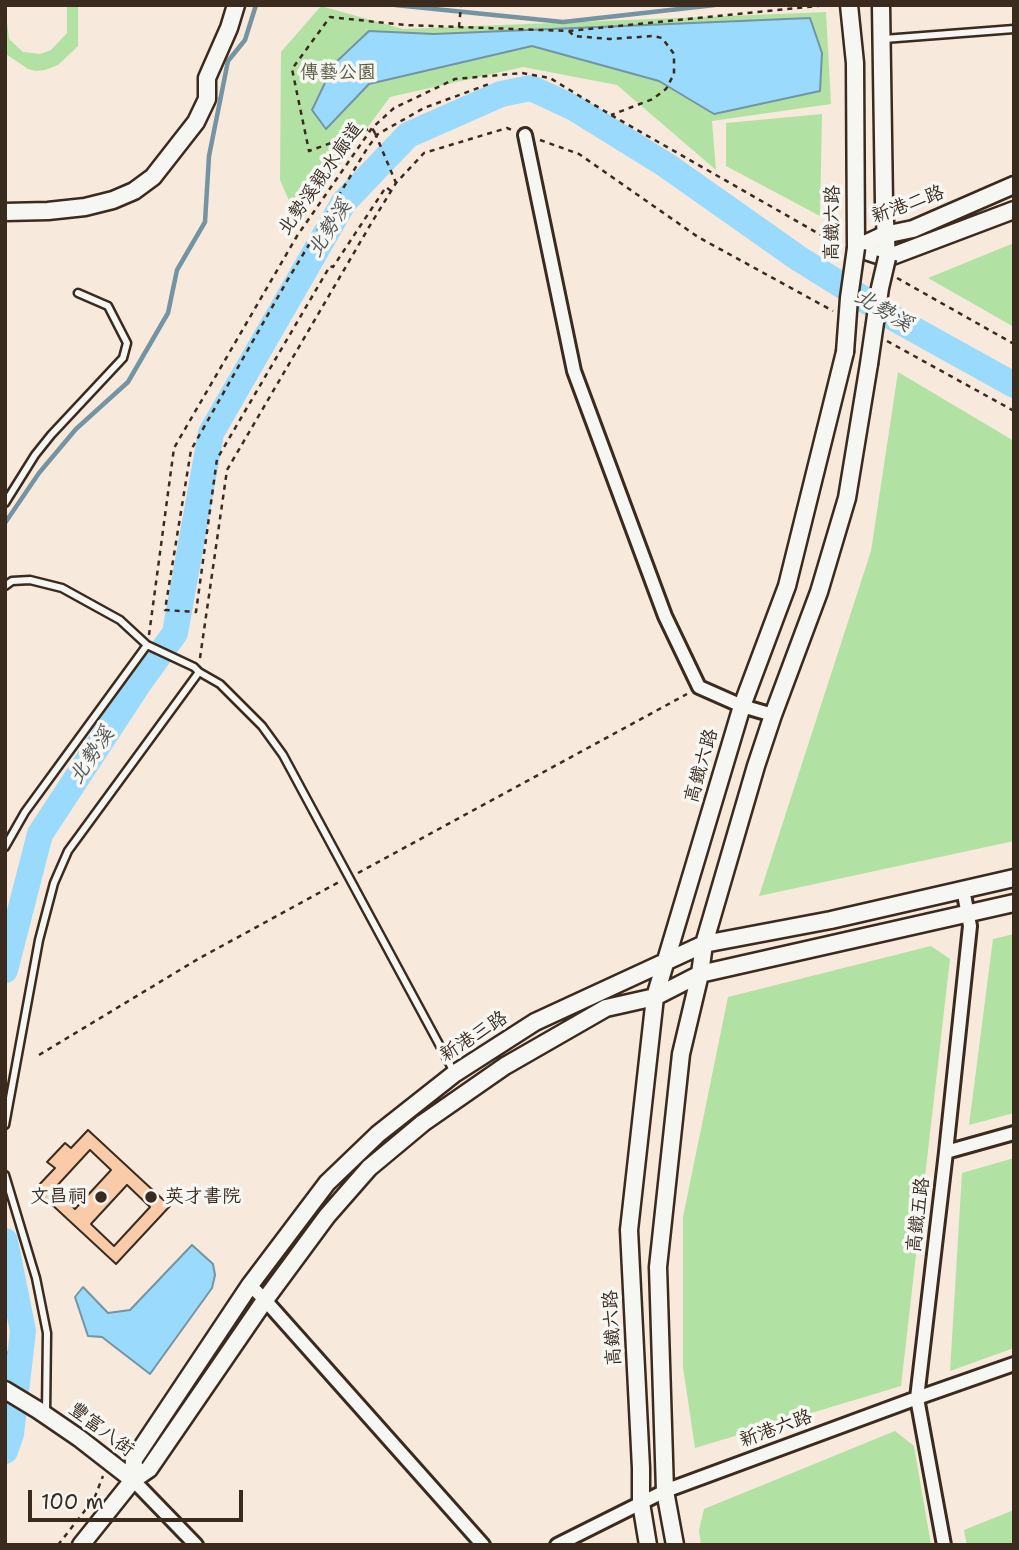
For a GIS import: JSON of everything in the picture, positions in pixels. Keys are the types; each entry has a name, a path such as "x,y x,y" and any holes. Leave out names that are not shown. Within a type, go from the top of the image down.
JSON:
{"street":[{"path":"5,212 60,210 113,201 134,191 153,177 196,122 207,99 207,78 236,5"},
{"name":"高鐵六路","path":"648,1545 641,1503 629,1230 655,997 742,705 788,586 845,352 853,250 855,63 849,5"},
{"path":"675,1545 665,1491 658,1267 681,1054 700,974 704,944 756,766 819,592 847,498 887,258 884,235 881,5"},
{"path":"525,135 574,371 665,617 699,687 773,715"},
{"name":"新港二路","path":"853,250 884,235 913,229 1014,185"},
{"path":"887,258 1014,210"},
{"name":"新港二路","path":"853,250 887,258"},
{"name":"新港三路","path":"133,1480 134,1459 250,1285 327,1183 378,1134 454,1074 535,1022 704,944 1014,878"},
{"name":"高鐵五路","path":"944,1545 917,1398 970,926 963,888"},
{"name":"新港三路","path":"81,1545 133,1480 149,1469 265,1300 327,1216 369,1168 423,1123 505,1066 607,1008 655,997 700,974 1014,904"},
{"path":"946,1152 1014,1133"},
{"path":"250,1285 483,1545"},
{"name":"新港六路","path":"557,1545 665,1491 1014,1364"},
{"name":"豐富八街","path":"5,1390 79,1437 133,1480 196,1545"}],"lane":[{"path":"882,39 1014,29"},
{"path":"5,503 51,435 123,358 127,343 108,306 78,293"},
{"path":"5,586 12,581 30,580 62,588 120,620 147,645 220,684 262,726 283,755 454,1074"},
{"path":"5,847 25,813 147,645"},
{"path":"5,1125 38,940 54,883 68,852 196,670"},
{"path":"5,1175 36,1278 47,1333 42,1412"}],"path":[{"path":"459,27 461,5"},
{"path":"396,183 372,128 309,151 292,69 330,17 405,25 569,31 827,5"},
{"path":"569,31 575,36 610,39 653,36 662,38 674,54 674,74 666,89 653,99 611,115"},
{"name":"北勢溪親水廊道","path":"147,645 174,448 297,236 372,128 394,108 454,79 522,73 550,78 853,250"},
{"path":"391,191 386,187 333,267 330,266 217,460 196,612 165,610 191,450 368,147 377,134 424,108 489,84"},
{"path":"196,670 227,470 391,191 424,153 507,128 579,154 698,237 832,311"},
{"path":"896,278 1014,344"},
{"path":"880,338 1014,411"},
{"path":"39,1055 198,959 699,687"},
{"path":"58,1545 94,1499 103,1476"}],"green space":[{"path":"5,5 9,39 23,52 40,54 51,50 67,33 67,5 78,5 78,46 58,65 45,70 28,69 6,54 5,65"},
{"name":"傳藝公園","path":"321,6 403,29 826,12 831,104 712,121 716,170 617,85 523,67 390,97 298,221 280,180 281,52"},
{"path":"822,114 820,216 726,166 726,123"},
{"path":"1014,243 1014,327 928,278"},
{"path":"898,372 1014,441 1014,841 759,896 871,551"},
{"path":"1014,934 1014,1113 969,1125 993,939"},
{"path":"931,946 950,959 901,1386 695,1448 683,1367 683,1217 728,997"},
{"path":"1014,1158 1014,1348 950,1371 962,1173"},
{"path":"895,1431 914,1446 931,1545 701,1545 699,1530 704,1509"},
{"path":"1014,1510 1014,1545 967,1545 964,1530"}],"water":[{"path":"810,18 822,53 820,91 714,114 659,81 532,46 369,84 326,129 312,110 334,64 369,31 434,34"},
{"path":"192,1245 213,1264 215,1275 212,1288 150,1374 102,1337 88,1336 75,1297 83,1287 108,1313 130,1310"}],"building":[{"name":"英才書院","path":"88,1130 170,1206 116,1264 35,1189 55,1168 47,1162 65,1143 71,1148","holes":["90,1150 111,1170 75,1209 54,1189","127,1185 150,1207 114,1246 91,1224"]}],"waterway":[{"path":"5,523 39,473 76,429 128,382 168,313 177,270 205,222 209,156 228,61 245,40 256,5"},
{"path":"395,5 563,22 715,5"},
{"name":"北勢溪","path":"5,970 40,834 175,633 211,433 344,202 408,135 501,94 531,88 574,108 666,165 798,258 897,320 1014,385"},
{"name":"北勢溪","path":"5,1241 23,1331 11,1434 5,1451"},
{"path":"5,1352 19,1370"}],"place":[{"name":"文昌祠","path":"101,1197"},
{"name":"英才書院","path":"151,1197"}]}
